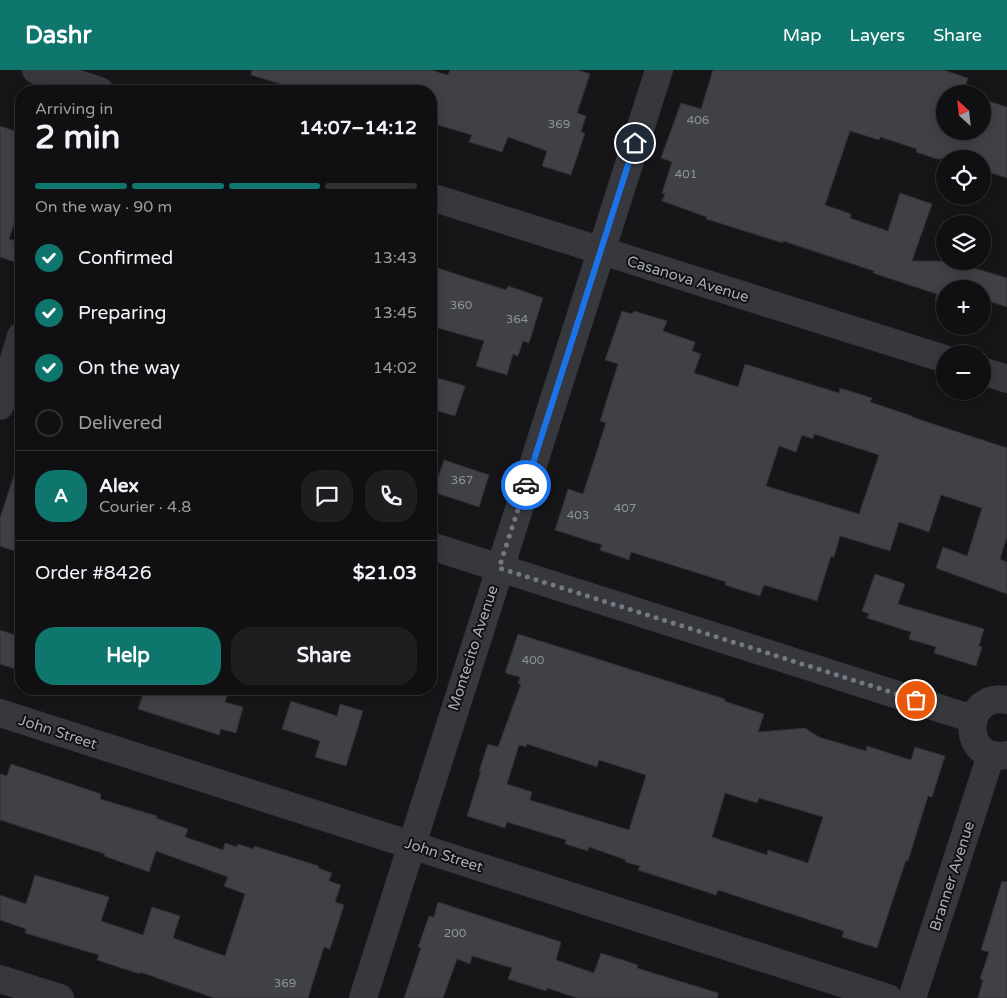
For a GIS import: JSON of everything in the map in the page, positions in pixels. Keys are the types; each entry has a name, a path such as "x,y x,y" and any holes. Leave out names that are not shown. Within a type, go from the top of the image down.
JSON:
{"street":[{"path":"36,70 94,85"},
{"name":"Montecito Avenue","path":"363,998 659,70"},
{"name":"Casanova Avenue","path":"437,199 600,252 936,356"},
{"path":"15,357 0,408 15,414"},
{"path":"991,374 1007,378"},
{"path":"437,548 973,719"},
{"path":"999,755 983,751 977,744 971,728 977,711 984,705 1000,699 1007,700"},
{"name":"John Street","path":"0,713 888,998"},
{"name":"Branner Avenue","path":"912,998 999,755"},
{"path":"0,979 60,998"}],"building":[{"path":"252,70 431,70 448,75 450,70 578,70 590,74 577,113 586,116 581,132 585,133 571,175 542,166 547,151 508,137 502,152 469,142 472,135 437,125 437,85 284,85 251,75"},
{"path":"713,70 943,70 968,78 965,85 936,85 936,140 991,140 991,102 1007,107 1007,178 991,173 991,150 936,150 936,159 916,152 917,149 880,137 879,140 850,131 825,205 851,214 850,218 888,231 900,193 932,204 912,261 936,261 936,270 981,270 1007,278 1007,307 991,302 991,280 936,280 936,294 783,241 783,243 706,219 707,217 662,201 665,194 662,193 672,162 661,158 681,103 701,109"},
{"path":"0,126 15,131 15,220 9,239 15,241 15,262 0,257"},
{"path":"437,268 506,290 508,286 543,298 529,343 523,341 518,356 513,354 507,375 476,366 484,341 437,328"},
{"path":"622,311 632,314 634,311 667,321 663,331 695,342 692,351 701,354 694,373 738,387 745,364 839,393 840,388 872,398 870,402 1007,448 1007,537 1000,559 1007,562 1007,594 936,568 943,547 967,556 982,508 941,495 929,532 899,522 890,551 840,536 834,557 831,556 817,601 764,585 760,596 725,585 726,582 631,552 629,560 600,550 602,545 555,530 568,489 583,494 606,423 600,421 618,364 605,360","holes":["814,434 879,455 859,514 766,486 779,446 796,452 802,435 813,439"]},
{"path":"437,378 465,386 455,416 437,411"},
{"path":"444,460 489,475 479,507 437,493 437,480"},
{"path":"15,472 15,551 0,546 0,518"},
{"path":"875,574 905,584 898,604 984,629 979,646 982,647 976,666 934,653 936,647 909,639 911,632 867,618 869,614 862,611"},
{"path":"0,630 15,635 15,669 0,664"},
{"path":"518,634 725,699 724,701 764,714 758,732 805,728 819,737 866,751 867,746 911,760 915,747 945,756 932,797 928,796 908,861 906,860 877,948 842,937 844,931 718,890 716,895 638,870 640,866 589,847 588,851 565,844 566,840 507,822 505,828 467,816 488,744 498,747 521,684 518,684 520,677 505,673","holes":["527,744 597,767 599,760 646,775 629,830 530,800 532,792 507,784 519,745 526,747","725,793 757,803 759,798 823,817 808,863 768,850 767,855 712,837"]},
{"path":"143,695 227,695 225,702 243,707 236,733 221,729 219,735 138,709"},
{"path":"291,701 337,716 340,704 363,711 346,766 315,757 320,741 282,729"},
{"path":"11,764 101,794 100,799 157,816 156,818 188,829 185,837 223,850 225,843 237,847 238,844 254,849 254,846 319,866 318,868 332,873 329,881 341,885 335,902 344,905 330,949 324,947 308,998 214,998 140,972 140,974 97,960 99,955 25,933 26,929 0,920 0,895 26,904 35,875 109,897 101,921 143,935 152,907 180,916 173,938 225,956 245,894 224,886 228,877 156,851 149,872 104,856 105,854 0,820 0,774 7,776"},
{"path":"1002,881 1007,882 1007,998 978,998 983,980 980,979 989,952 981,950"},
{"path":"438,902 561,942 556,960 594,973 601,953 638,965 637,968 718,993 717,998 577,998 547,988 546,991 508,979 512,968 472,956 470,964 457,959 443,998 404,998 421,948 418,947 429,916 434,917"}],"way so far":[{"path":"526,485 499,568 916,700"}],"route":[{"path":"526,485 635,143"}]}
